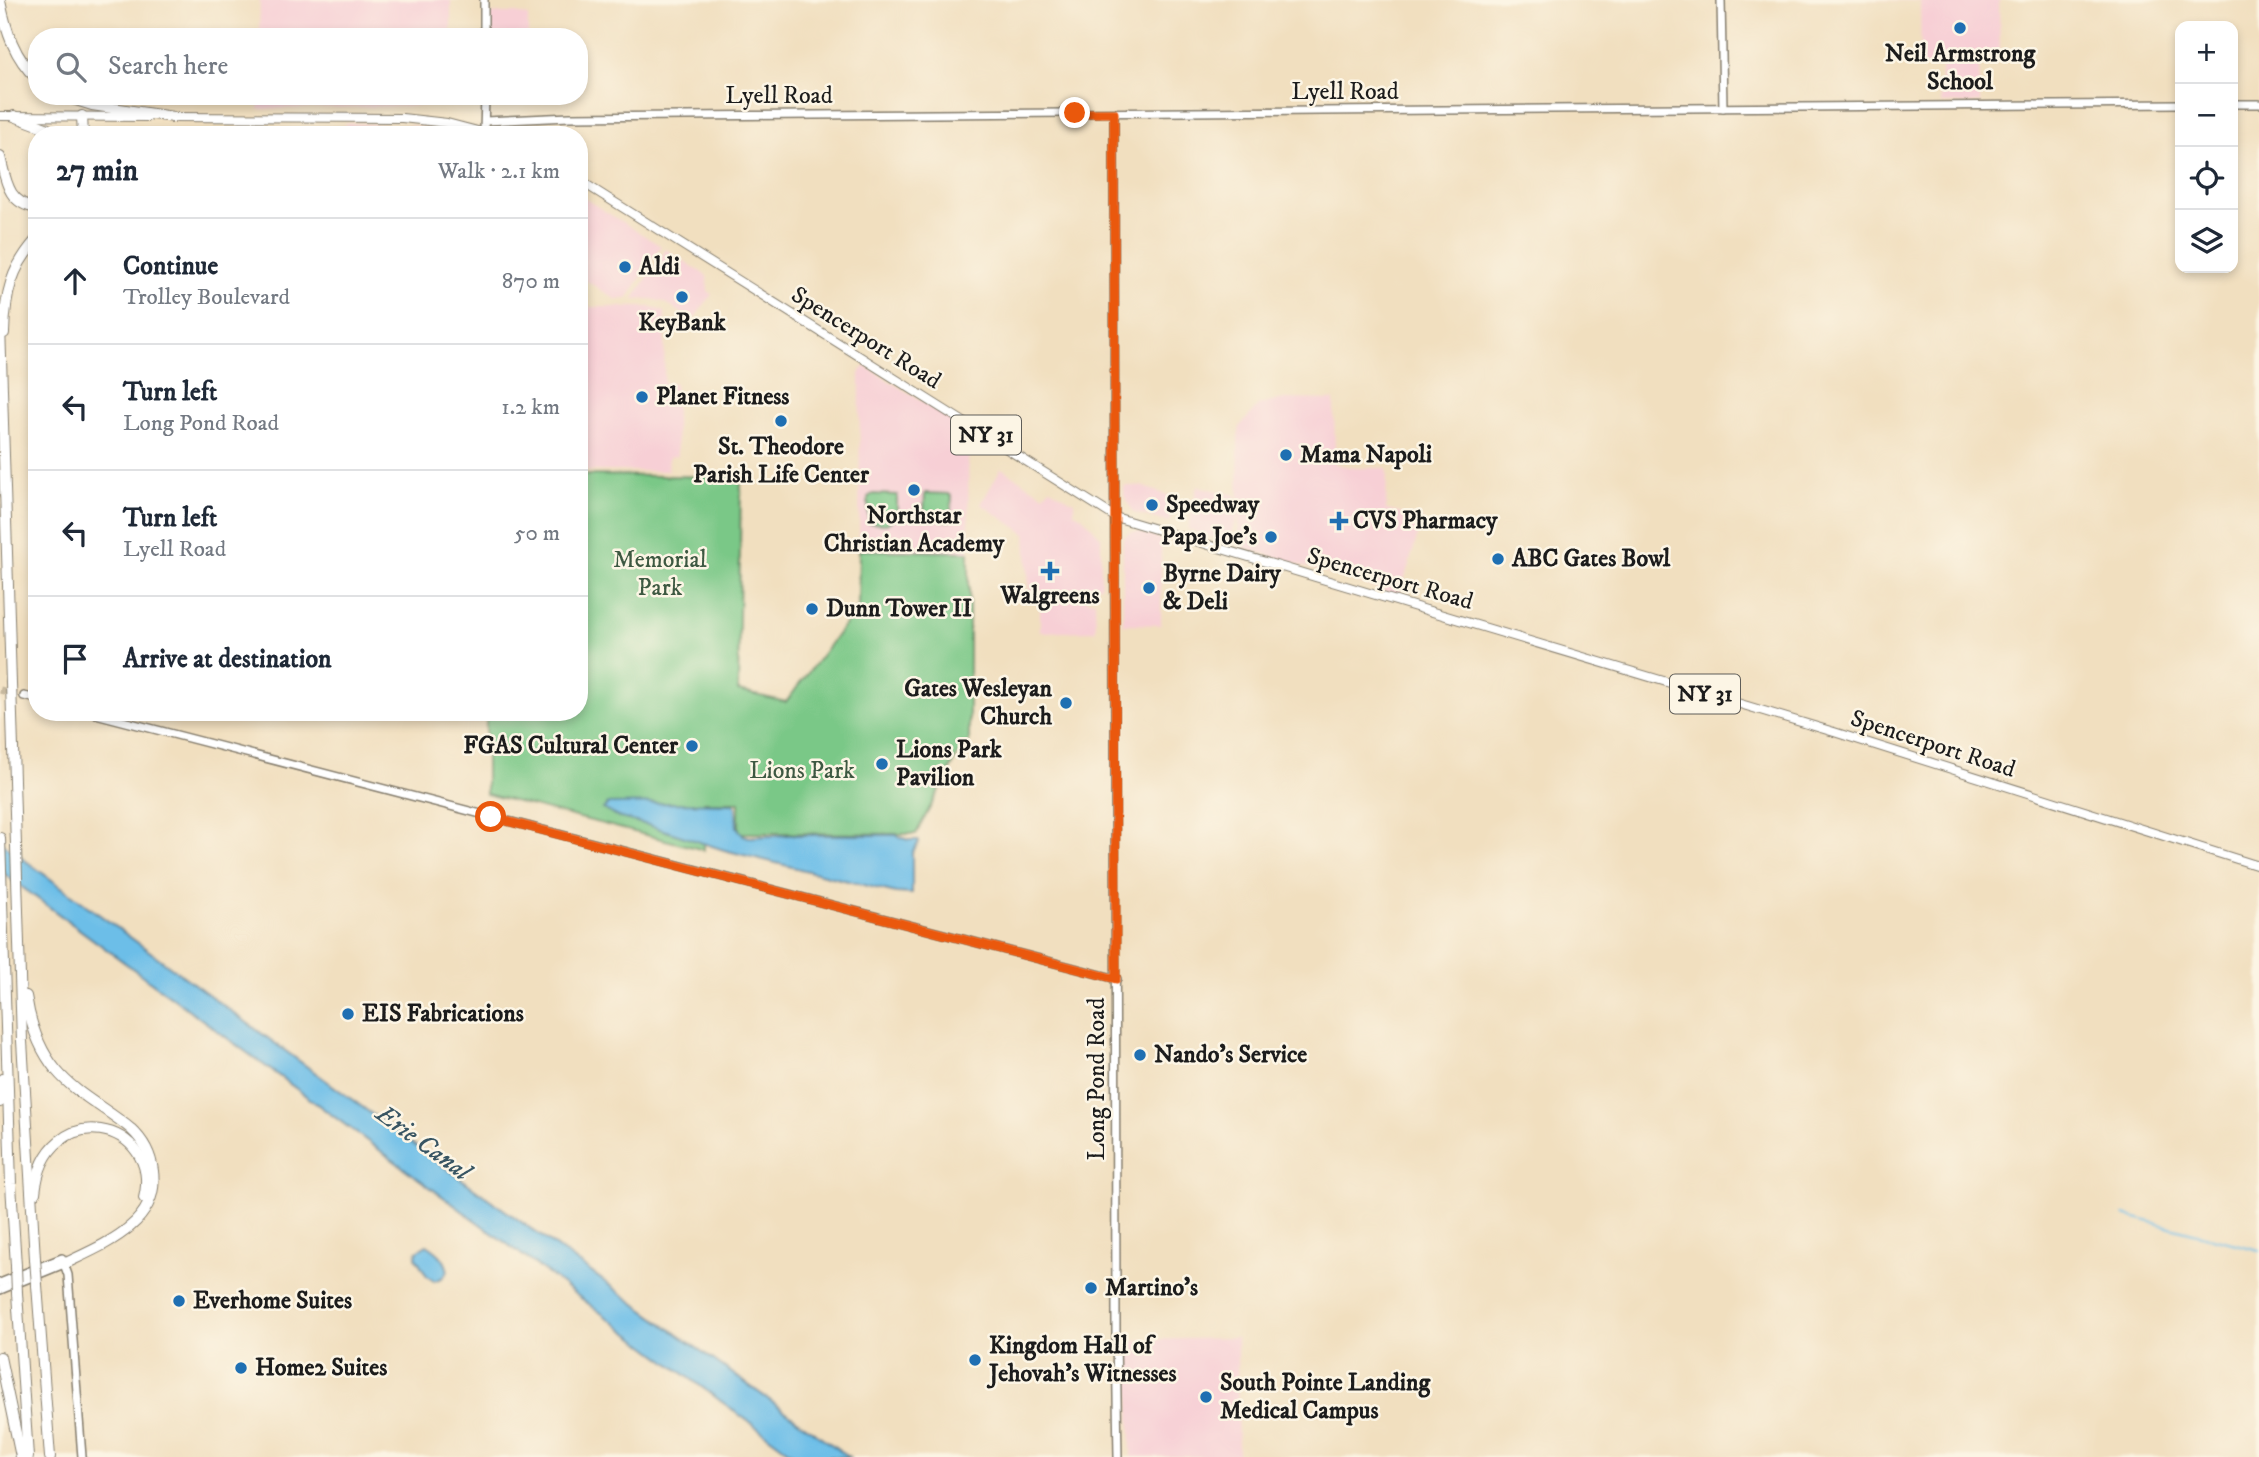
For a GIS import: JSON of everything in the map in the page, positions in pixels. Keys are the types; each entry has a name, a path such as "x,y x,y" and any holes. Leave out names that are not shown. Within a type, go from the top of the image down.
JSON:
{"highway":[{"path":"0,1 12,46 28,69"},
{"path":"92,105 173,117"},
{"path":"14,116 41,126"},
{"path":"82,116 83,126"},
{"path":"0,156 10,193 18,202 28,205"},
{"path":"2,386 8,289 17,265 28,251"},
{"path":"0,325 25,1114 51,1457"},
{"path":"0,838 11,1184 28,1457"},
{"path":"19,951 30,1020 46,1056 72,1087 136,1135 148,1153 153,1172 149,1202 133,1225 110,1240 63,1261"},
{"path":"0,1102 5,1012"},
{"path":"33,1232 38,1175 46,1154 55,1144 69,1134 91,1129 113,1133 128,1143 139,1156 145,1174 145,1193 139,1209 130,1222 120,1229 63,1261"},
{"path":"0,1357 21,1457"}],"main road":[{"path":"0,116 402,118 458,126"},
{"name":"Spencerport Road","path":"588,186 1115,517 1834,733 2259,866"}],"street":[{"path":"484,0 484,28"},
{"path":"1721,0 1723,108"},
{"name":"Lyell Road","path":"485,121 511,118 2175,104"},
{"path":"2238,104 2259,104"},
{"path":"485,105 487,126"},
{"name":"Lyell Road","path":"485,105 496,116 511,118"},
{"name":"Long Pond Road","path":"1114,113 1118,1457"},
{"path":"24,696 28,697"},
{"path":"123,721 1116,979"},
{"path":"0,1283 63,1261"},
{"path":"0,1290 63,1261"},
{"path":"63,1261 68,1275 82,1457"}],"shaded area":[{"path":"260,0 451,0 451,28 259,28"},
{"name":"Neil Armstrong School","path":"1862,0 1999,0 2000,55 1979,56 1980,103 1941,104 1941,66 1921,66 1920,1"},
{"path":"516,13 528,16 528,28 491,28 490,14"},
{"path":"259,105 468,105 259,109"},
{"path":"347,123 415,126 344,126"},
{"path":"588,201 661,246 627,299 615,299 588,282"},
{"path":"666,249 707,276 708,292 712,294 693,320 664,302 651,299 633,300"},
{"path":"588,307 652,307 665,312 664,383 675,383 677,456 669,457 668,471 588,471"},
{"name":"Northstar Christian Academy","path":"865,366 968,430 969,552 859,550 860,371"},
{"path":"1284,399 1334,400 1335,464 1356,468 1387,468 1386,510 1423,519 1399,596 1236,545 1239,528 1240,426 1259,405"},
{"path":"1001,468 1044,495 1050,488 1074,502 1074,512 1083,517 1101,537 1101,586 1089,586 1085,590 1029,592 1026,534 981,504"},
{"path":"1124,486 1141,486 1176,498 1169,522 1134,513 1124,496"},
{"path":"1197,486 1236,495 1238,517 1229,542 1188,530"},
{"path":"1130,532 1161,539 1161,625 1123,624 1123,538"},
{"path":"1086,592 1086,600 1095,601 1094,631 1040,632 1040,607 1049,593"},
{"name":"South Pointe Landing Medical Campus","path":"1237,1338 1238,1456 1131,1457 1129,1340"}],"green space":[{"path":"588,475 741,477 738,691 786,702 858,607 859,550 969,552 969,743 957,745 962,747 916,834 739,833 739,802 704,802 704,850 486,794 486,721 588,721"},
{"path":"925,493 949,494 952,497 950,521 931,519 924,511"},
{"path":"873,494 897,495 897,517 886,524 869,523 868,497"}],"water":[{"path":"608,804 734,804 737,827 743,835 749,837 896,835 908,840 918,840 912,853 912,894 896,893 724,850 620,818 603,809"},
{"path":"0,842 421,1150 849,1457 797,1457 0,871"},
{"path":"427,1245 445,1262 448,1271 442,1278 434,1281 427,1276 416,1257 417,1251"}],"waterway":[{"path":"2124,1215 2259,1250"}],"tunnel":[{"path":"0,690 24,696"}],"place":[{"name":"Neil Armstrong School","path":"1960,28"},
{"name":"Aldi","path":"625,267"},
{"name":"KeyBank","path":"682,297"},
{"name":"Planet Fitness","path":"642,397"},
{"name":"St. Theodore Parish Life Center","path":"781,421"},
{"name":"Mama Napoli","path":"1286,455"},
{"name":"Northstar Christian Academy","path":"914,490"},
{"name":"Speedway","path":"1152,505"},
{"name":"CVS Pharmacy","path":"1339,521"},
{"name":"Papa Joe's","path":"1271,537"},
{"name":"ABC Gates Bowl","path":"1498,559"},
{"name":"Walgreens","path":"1050,571"},
{"name":"Byrne Dairy & Deli","path":"1149,588"},
{"name":"Dunn Tower II","path":"812,609"},
{"name":"Gates Wesleyan Church","path":"1066,703"},
{"name":"FGAS Cultural Center","path":"692,746"},
{"name":"Lions Park Pavilion","path":"882,764"},
{"name":"EIS Fabrications","path":"348,1014"},
{"name":"Nando's Service","path":"1140,1055"},
{"name":"Martino's","path":"1091,1288"},
{"name":"Everhome Suites","path":"179,1301"},
{"name":"Kingdom Hall of Jehovah’s Witnesses","path":"975,1360"},
{"name":"Home2 Suites","path":"241,1368"},
{"name":"South Pointe Landing Medical Campus","path":"1206,1397"}],"route":[{"path":"491,817 1116,979 1114,113 1075,113"}],"park label":[{"name":"Memorial Park","path":"660,574"},
{"name":"Lions Park","path":"802,771"}],"water label":[{"name":"Erie Canal","path":"423,1143"}]}
